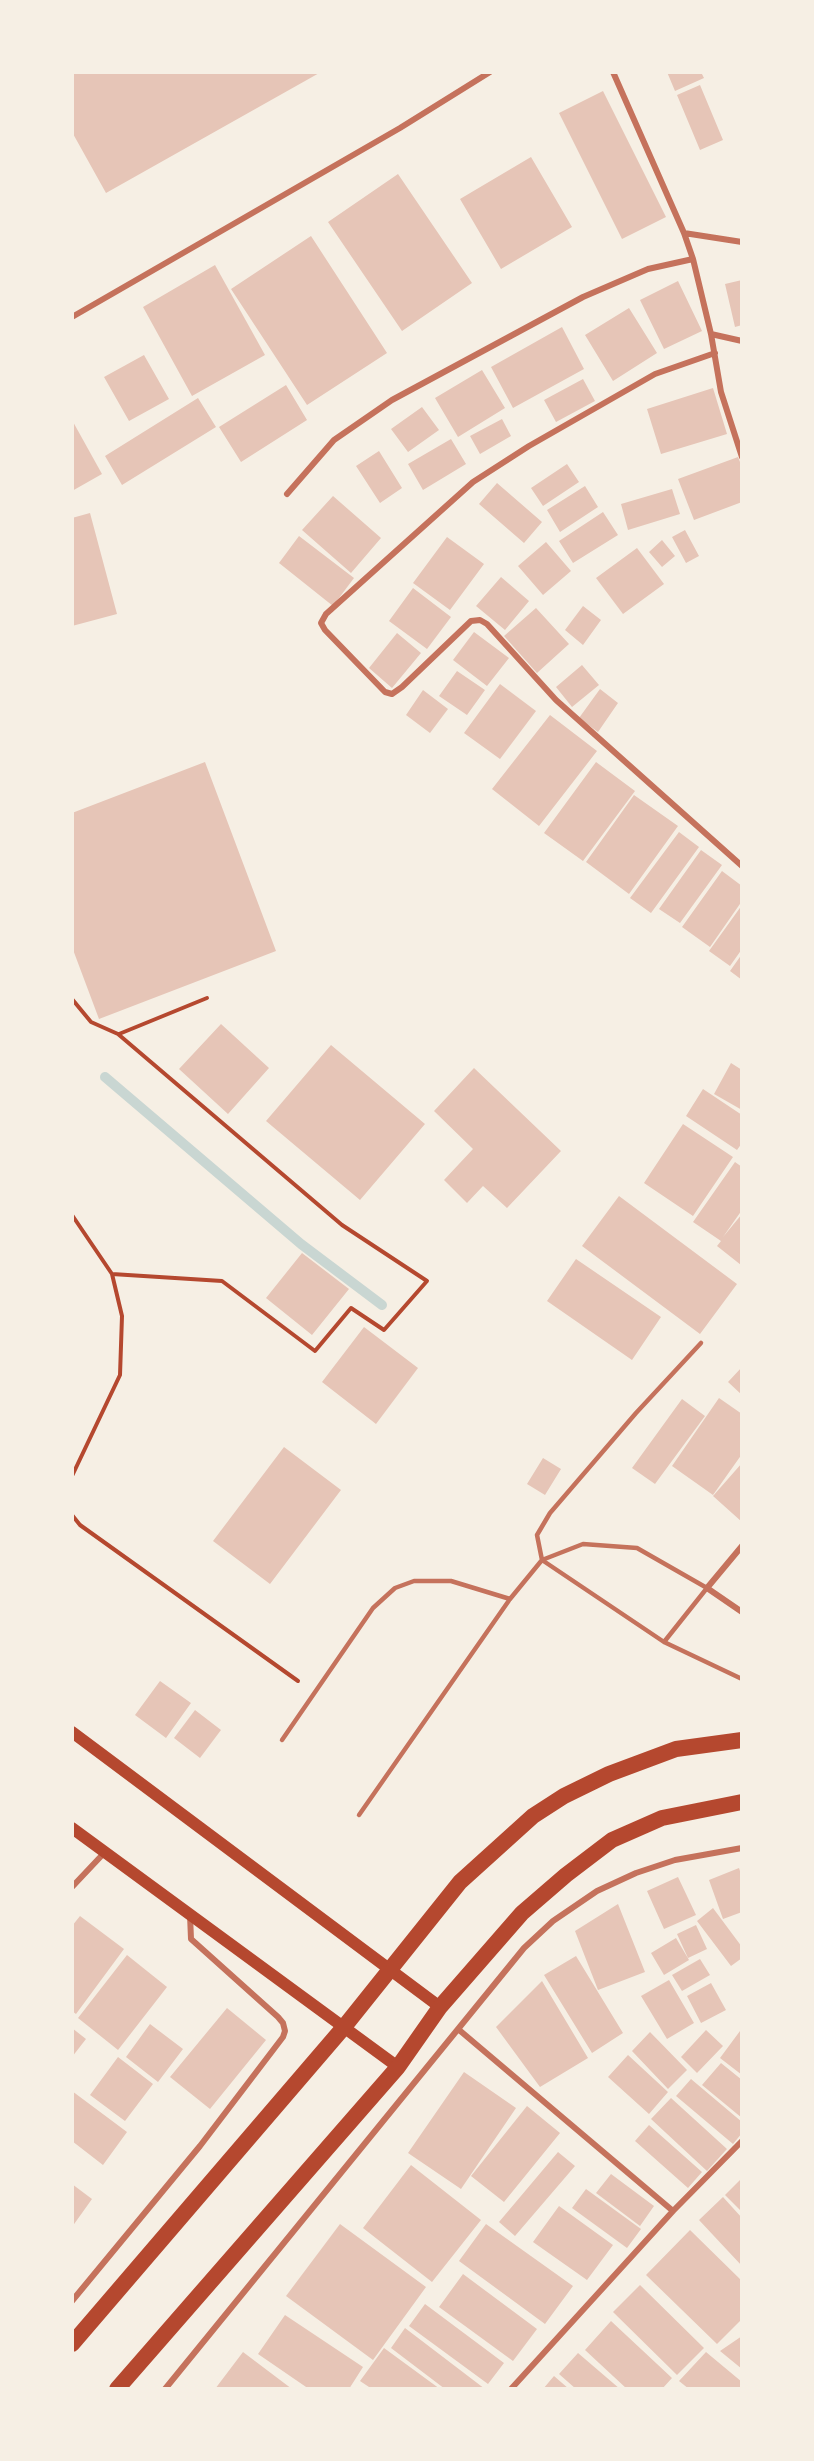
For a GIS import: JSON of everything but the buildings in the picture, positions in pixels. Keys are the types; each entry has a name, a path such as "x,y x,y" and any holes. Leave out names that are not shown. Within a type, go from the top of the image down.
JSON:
{"highway":[{"path":"72,2344 344,2027 460,1882 534,1816 556,1801 609,1774 676,1749 742,1740"},
{"path":"117,2389 398,2067 440,2007 522,1913 612,1840 662,1818 742,1802"}],"main road":[{"path":"72,1732 440,2007"},
{"path":"72,1828 398,2067"}],"street":[{"path":"72,316 400,128 490,72"},
{"path":"613,72 684,233 693,259 711,334 721,392 742,457"},
{"path":"684,233 742,242"},
{"path":"287,494 334,440 392,400 584,297 648,269 693,259"},
{"path":"711,334 742,341"},
{"path":"715,353 655,374 529,446 473,482 327,614 321,622 325,630 385,692 392,694 471,621 480,620 487,624 556,700 742,866"},
{"path":"742,1546 707,1588 742,1612"},
{"path":"165,2389 524,1948 553,1921 597,1891 675,1860 742,1848"},
{"path":"72,1887 105,1852"},
{"path":"72,2301 200,2146 283,2037 285,2031 278,2017 191,1939 190,1914"},
{"path":"458,2029 673,2211"},
{"path":"511,2389 673,2211 742,2141"}],"lane":[{"path":"701,1343 636,1413 550,1513 537,1535 542,1560 664,1642 742,1679"},
{"path":"359,1815 510,1599 542,1560 583,1544 637,1548 707,1588 664,1642"},
{"path":"282,1740 373,1608 395,1588 414,1581 451,1581 510,1599"}],"path":[{"path":"118,1034 207,998"},
{"path":"72,999 91,1022 118,1034 342,1225 427,1281 384,1330 351,1308 315,1351 222,1281 112,1274"},
{"path":"72,1215 112,1274 122,1316 120,1375 72,1476"},
{"path":"72,1515 80,1526 315,1692"}],"waterway":[{"path":"105,1077 301,1244 382,1305"}]}
